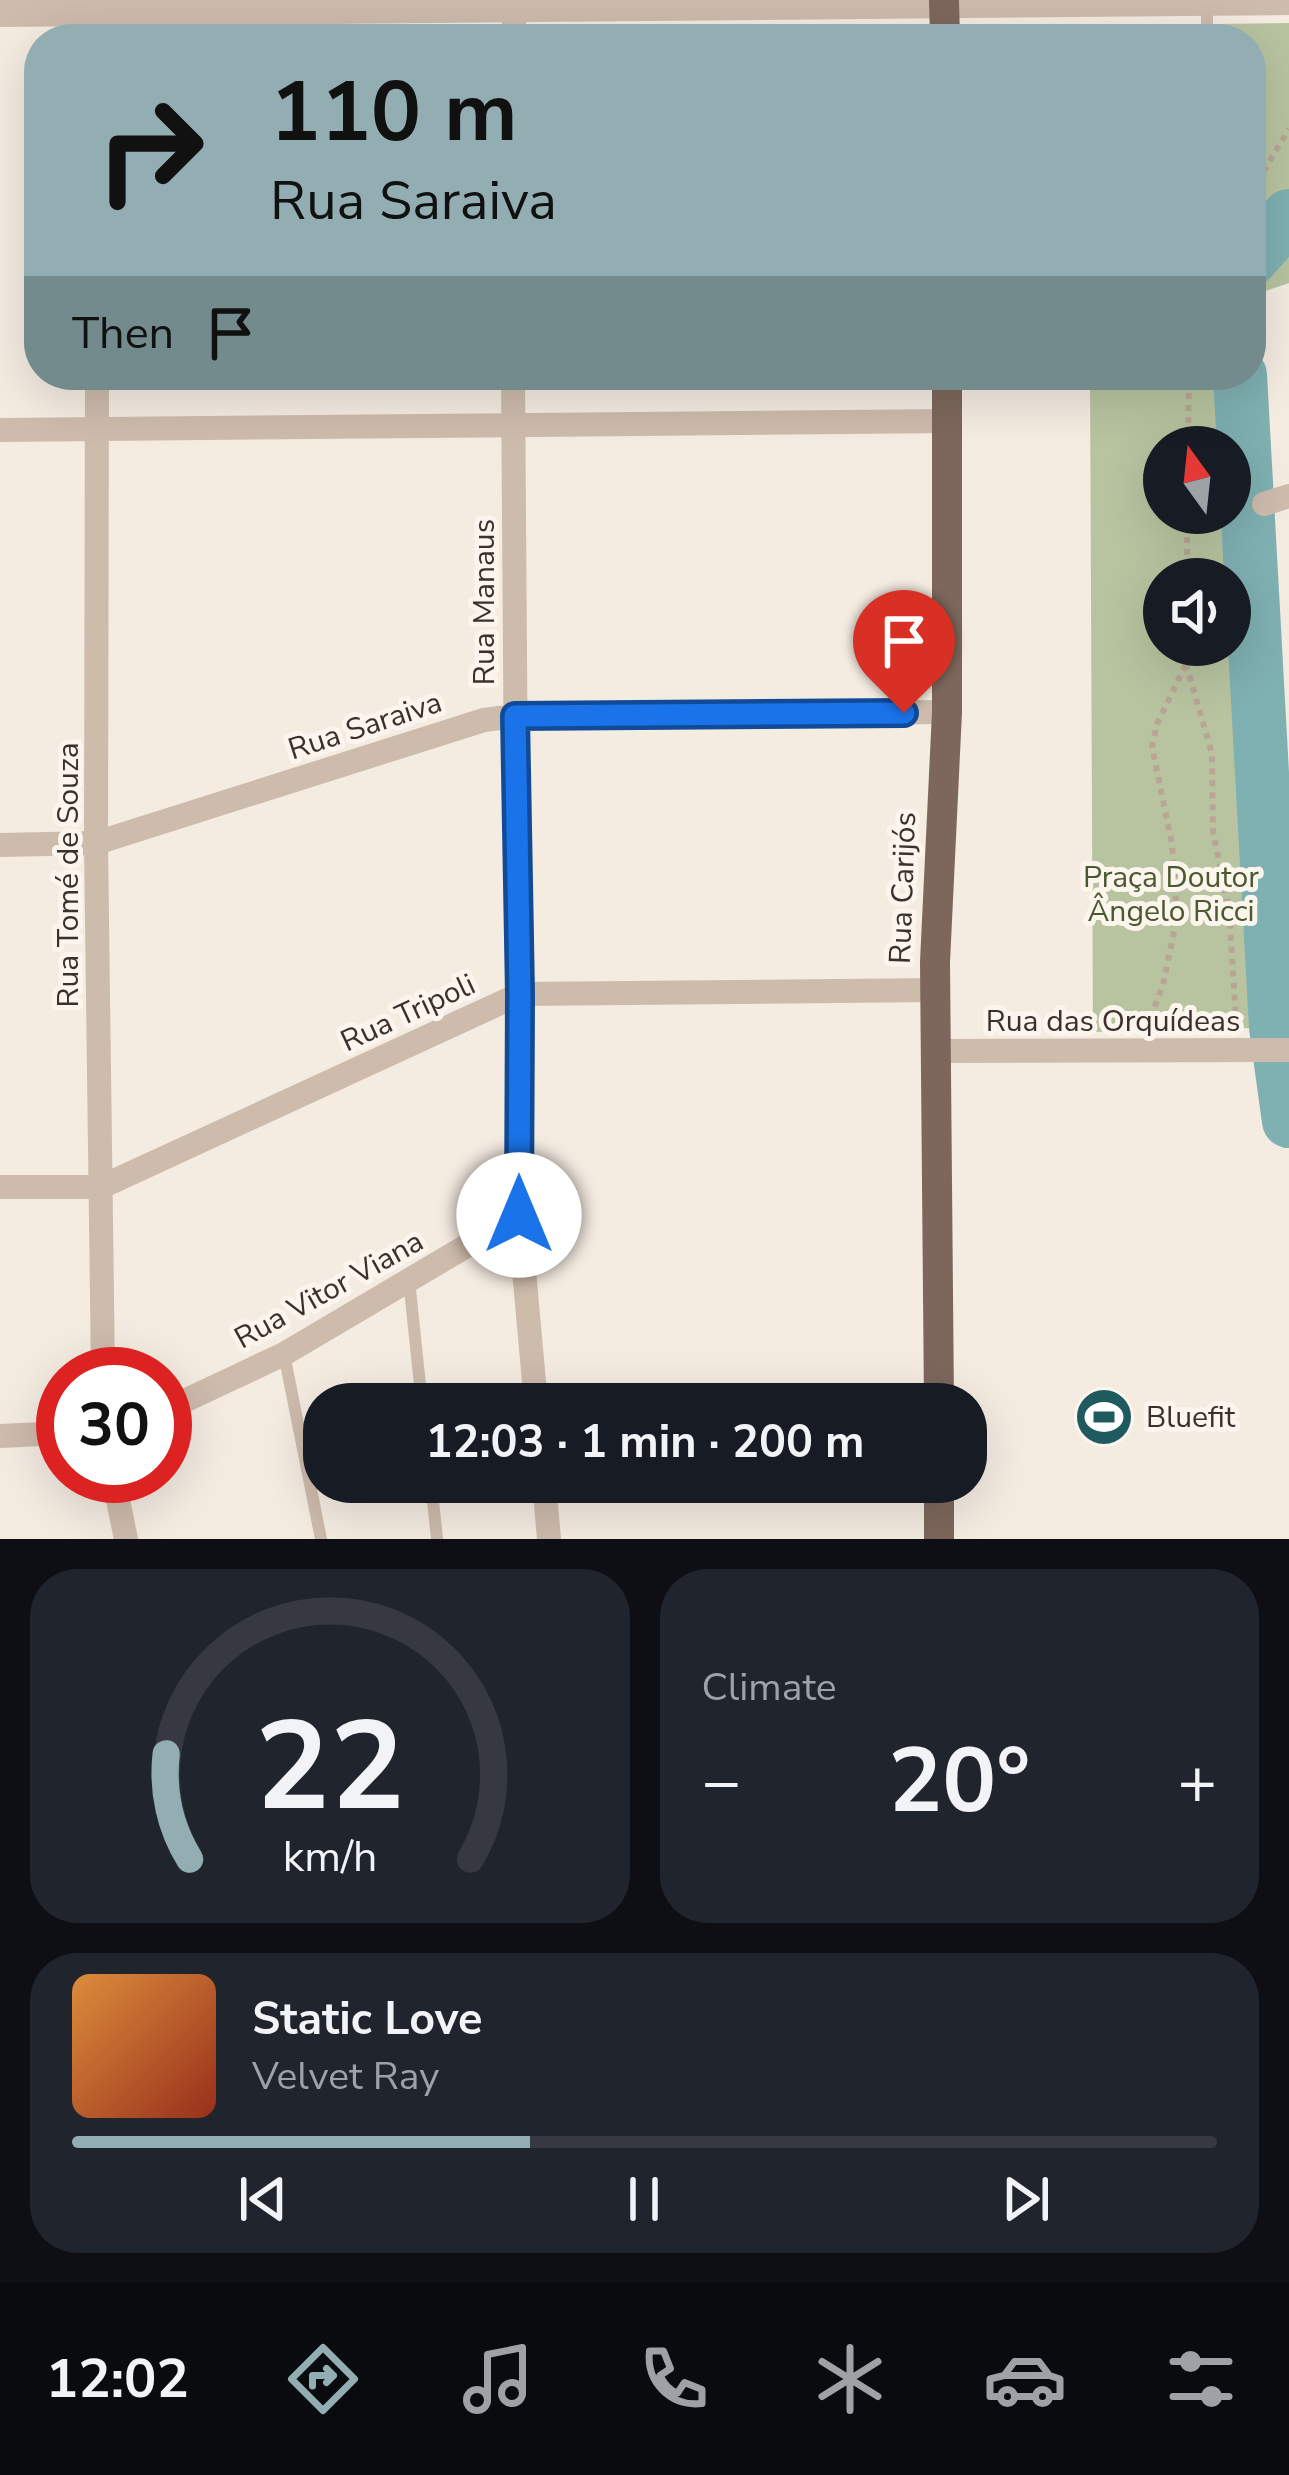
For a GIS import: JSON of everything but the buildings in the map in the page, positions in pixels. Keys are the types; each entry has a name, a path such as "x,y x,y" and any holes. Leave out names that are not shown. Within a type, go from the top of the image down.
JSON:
{"main road":[{"name":"Rua Carijós","path":"939,1383 936,990 947,712 946,390"},
{"path":"939,1503 939,1539"}],"street":[{"path":"0,12 90,17 514,16 944,1 1289,0"},
{"name":"Rua Tomé de Souza","path":"97,390 96,843 104,1347"},
{"name":"Rua Manaus","path":"513,390 519,1215 534,1383"},
{"path":"0,430 947,421"},
{"path":"1264,504 1289,496"},
{"name":"Rua Saraiva","path":"0,845 96,843 484,720 947,712"},
{"name":"Rua Tripoli","path":"0,1187 101,1187 520,994 936,990"},
{"name":"Rua das Orquídeas","path":"936,1051 1280,1050"},
{"name":"Rua Vitor Viana","path":"192,1397 284,1354 519,1215"},
{"path":"0,1436 36,1434"},
{"path":"119,1503 126,1539"},
{"path":"546,1503 549,1539"}],"lane":[{"path":"409,1280 420,1383"},
{"path":"284,1354 321,1539"},
{"path":"432,1503 436,1539"}],"path":[{"path":"1266,167 1289,129"},
{"path":"1188,426 1189,390"},
{"path":"1143,1051 1177,917 1172,844 1152,746 1157,724 1185,666"},
{"path":"1187,666 1212,754 1213,832 1229,909 1235,1020"}],"green space":[{"path":"1289,23 1289,283 1266,291 1266,24 1217,24"},
{"name":"Praça Doutor Ângelo Ricci","path":"1090,390 1231,390 1232,426 1143,426 1143,534 1236,534 1237,558 1143,558 1143,666 1241,666 1254,1028 1093,1032"}],"waterway":[{"path":"1266,242 1289,216"},
{"path":"1241,390 1276,1027 1289,1121"}],"place":[{"name":"Bluefit","path":"1104,1417"}],"route":[{"path":"519,1215 515,716 904,713"}]}
